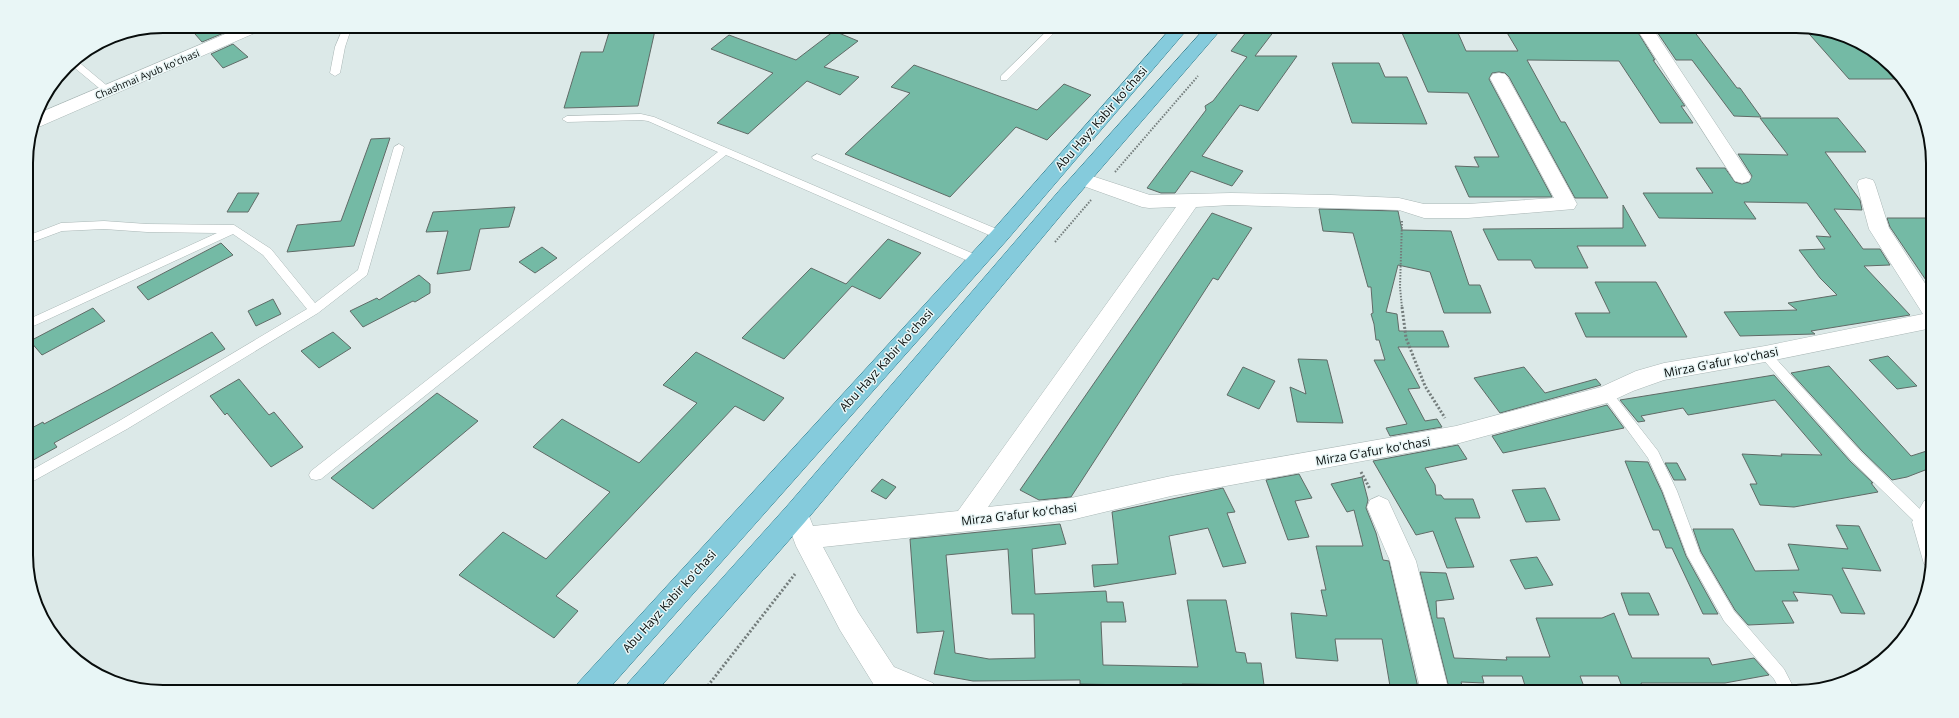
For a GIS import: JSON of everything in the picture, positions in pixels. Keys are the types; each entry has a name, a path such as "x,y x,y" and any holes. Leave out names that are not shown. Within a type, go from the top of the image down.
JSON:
{"main road":[{"name":"Abu Hayz Kabir ko'chasi","path":"594,685 1000,235 1175,33"},
{"name":"Abu Hayz Kabir ko'chasi","path":"645,685 800,526 1082,179 1210,33"}],"street":[{"name":"Chashmai Ayub ko'chasi","path":"41,120 242,33"},
{"path":"1648,33 1742,177"},
{"path":"1082,179 1149,202 1231,199 1399,204 1424,210 1468,211 1567,204 1499,78"},
{"path":"1866,184 1879,229 1926,302"},
{"path":"965,521 1191,200"},
{"name":"Mirza G'afur ko'chasi","path":"800,526 965,521 1071,509 1171,486 1352,455 1456,435 1607,394 1621,386 1675,369 1765,354 1926,321"},
{"path":"1379,507 1403,561 1432,685"},
{"path":"800,526 849,621 884,676 906,685"}],"lane":[{"path":"335,73 340,48 345,33"},
{"path":"1004,78 1050,33"},
{"path":"77,65 108,92"},
{"path":"567,119 640,117 651,119 977,260"},
{"path":"33,476 314,310 363,272 399,147"},
{"path":"316,475 726,151"},
{"path":"817,157 1000,235"},
{"path":"33,238 61,227 104,225 146,228 234,229 267,252 314,310"},
{"path":"33,322 234,229"},
{"path":"1765,354 1856,456 1926,513"},
{"path":"1607,394 1653,455 1670,491 1694,555 1729,616 1780,674 1786,685"}],"path":[{"path":"1399,204 1402,220 1402,263 1400,287 1406,338 1425,386 1456,435"},
{"path":"1352,455 1379,507"},
{"path":"708,685 795,574"}],"building":[{"path":"194,33 224,33 202,42"},
{"path":"609,33 654,33 638,106 564,108 581,52 603,52"},
{"path":"831,33 839,33 858,41 824,67 859,77 840,95 807,81 748,134 717,123 773,73 711,49 729,35 796,60"},
{"path":"1245,33 1273,33 1255,56 1297,56 1258,111 1240,105 1202,156 1243,171 1232,186 1191,171 1175,193 1161,193 1147,188 1206,110 1205,106 1213,101 1247,57 1231,51"},
{"path":"1402,33 1458,33 1466,51 1518,51 1507,33 1638,33 1655,60 1653,60 1685,106 1681,106 1693,123 1660,123 1619,61 1527,60 1561,122 1565,122 1608,198 1575,198 1509,77 1505,73 1499,72 1492,73 1489,79 1552,197 1469,197 1455,166 1479,167 1474,157 1499,157 1468,93 1428,92"},
{"path":"1658,33 1695,33 1737,88 1740,88 1761,117 1734,116 1692,60 1676,60"},
{"path":"1809,34 1829,37 1853,46 1875,60 1895,79 1849,79"},
{"path":"233,44 248,57 223,68 211,54"},
{"path":"1332,63 1379,63 1385,77 1407,77 1427,124 1352,123"},
{"path":"914,65 1037,110 1064,84 1091,95 1047,140 1016,127 950,197 845,154 910,93 891,87"},
{"path":"1760,118 1838,118 1866,152 1825,152 1860,200 1862,210 1834,209 1863,249 1880,249 1890,265 1864,266 1910,315 1811,331 1815,334 1740,336 1724,312 1797,310 1788,303 1837,295 1820,278 1799,250 1825,249 1816,236 1831,237 1807,203 1744,202 1756,219 1659,218 1643,193 1713,193 1696,168 1725,168 1735,182 1742,184 1749,182 1752,176 1738,154 1788,155"},
{"path":"390,138 354,246 287,252 297,225 341,221 371,139"},
{"path":"238,193 259,193 248,212 227,212"},
{"path":"1623,205 1646,246 1577,246 1588,268 1535,268 1531,260 1498,260 1483,229 1623,228"},
{"path":"515,207 509,227 480,229 470,270 437,274 448,231 426,232 433,212"},
{"path":"1319,209 1398,211 1402,230 1451,231 1469,285 1480,285 1491,313 1444,313 1430,272 1398,265 1386,312 1397,314 1399,331 1443,331 1449,347 1398,347 1420,388 1408,389 1425,421 1437,419 1442,427 1390,436 1386,428 1407,424 1374,360 1385,360 1379,340 1376,340 1371,314 1373,313 1371,287 1368,287 1353,233 1323,231"},
{"path":"1212,213 1252,228 1218,280 1213,278 1071,497 1039,500 1020,490"},
{"path":"1887,218 1926,218 1926,280 1890,227"},
{"path":"888,239 921,253 880,299 852,286 784,359 742,338 811,268 846,284"},
{"path":"221,243 233,255 148,300 137,287"},
{"path":"542,247 557,258 535,273 519,262"},
{"path":"419,275 430,284 430,293 415,302 413,301 363,327 350,311 377,298 379,300"},
{"path":"1595,282 1656,282 1687,337 1586,337 1575,313 1610,313"},
{"path":"273,299 281,314 256,326 248,311"},
{"path":"93,308 105,321 42,355 33,344 33,339"},
{"path":"212,332 225,349 54,443 57,447 33,460 33,427 43,422 44,424"},
{"path":"333,332 351,348 319,368 301,351"},
{"path":"696,352 784,398 764,421 735,406 556,596 578,611 554,638 459,575 503,532 546,559 610,492 533,447 562,419 639,463 697,403 663,385"},
{"path":"1888,356 1917,386 1897,389 1869,360"},
{"path":"1298,359 1327,360 1343,423 1297,422 1290,387 1306,394"},
{"path":"1829,366 1911,456 1926,451 1926,470 1907,477 1892,480 1862,451 1791,373"},
{"path":"1243,367 1275,381 1259,409 1227,395"},
{"path":"1524,367 1545,393 1596,379 1601,385 1500,413 1474,378"},
{"path":"1774,375 1850,461 1873,483 1871,483 1878,492 1794,507 1760,505 1750,484 1757,484 1742,454 1782,456 1781,454 1822,455 1775,400 1688,415 1683,408 1641,416 1645,421 1638,422 1620,400"},
{"path":"239,379 269,415 274,412 303,447 271,467 227,413 225,415 210,396"},
{"path":"437,393 478,421 373,509 331,478"},
{"path":"1607,405 1624,428 1503,453 1492,436"},
{"path":"1458,445 1467,459 1425,468 1435,485 1436,495 1441,495 1444,499 1473,499 1480,518 1455,518 1474,567 1447,568 1433,531 1416,535 1373,461"},
{"path":"1625,461 1648,462 1662,492 1686,556 1718,614 1703,614 1672,548 1666,548 1659,530 1653,530"},
{"path":"1665,463 1677,463 1686,480 1674,480"},
{"path":"1299,474 1312,498 1295,501 1309,537 1288,540 1266,480"},
{"path":"1362,477 1368,500 1366,508 1376,533 1383,560 1389,561 1417,685 1390,685 1382,639 1335,639 1338,661 1296,658 1291,613 1327,616 1321,590 1326,590 1316,546 1363,546 1354,510 1347,512 1331,484"},
{"path":"882,479 896,487 886,499 871,491"},
{"path":"1223,488 1235,512 1227,513 1246,563 1223,567 1208,528 1169,536 1176,574 1094,587 1092,565 1118,564 1112,512"},
{"path":"1545,488 1560,520 1526,522 1512,490"},
{"path":"1060,524 1066,544 1032,549 1035,594 1106,591 1107,602 1123,602 1126,622 1101,622 1103,665 1198,667 1187,600 1226,600 1236,652 1245,653 1247,663 1261,663 1264,685 1080,684 1080,680 973,681 934,674 944,631 917,633 910,539","holes":["1008,549 1012,614 1034,614 1035,658 989,659 955,653 946,555"]},
{"path":"1836,525 1859,526 1881,571 1842,568 1865,614 1841,613 1832,595 1793,592 1798,601 1782,601 1794,623 1748,625 1735,610 1701,552 1693,529 1733,529 1755,571 1799,570 1788,544 1848,549"},
{"path":"1537,557 1553,585 1525,589 1510,560"},
{"path":"1420,572 1446,573 1454,599 1436,601 1437,618 1444,618 1454,658 1507,660 1506,657 1550,657 1536,618 1602,618 1614,613 1632,658 1709,658 1712,665 1754,658 1769,675 1725,683 1641,683 1642,685 1621,685 1618,676 1580,676 1583,685 1525,685 1522,676 1482,676 1484,683 1461,682 1462,685 1448,685"},
{"path":"1621,593 1649,593 1659,615 1629,615"}]}
